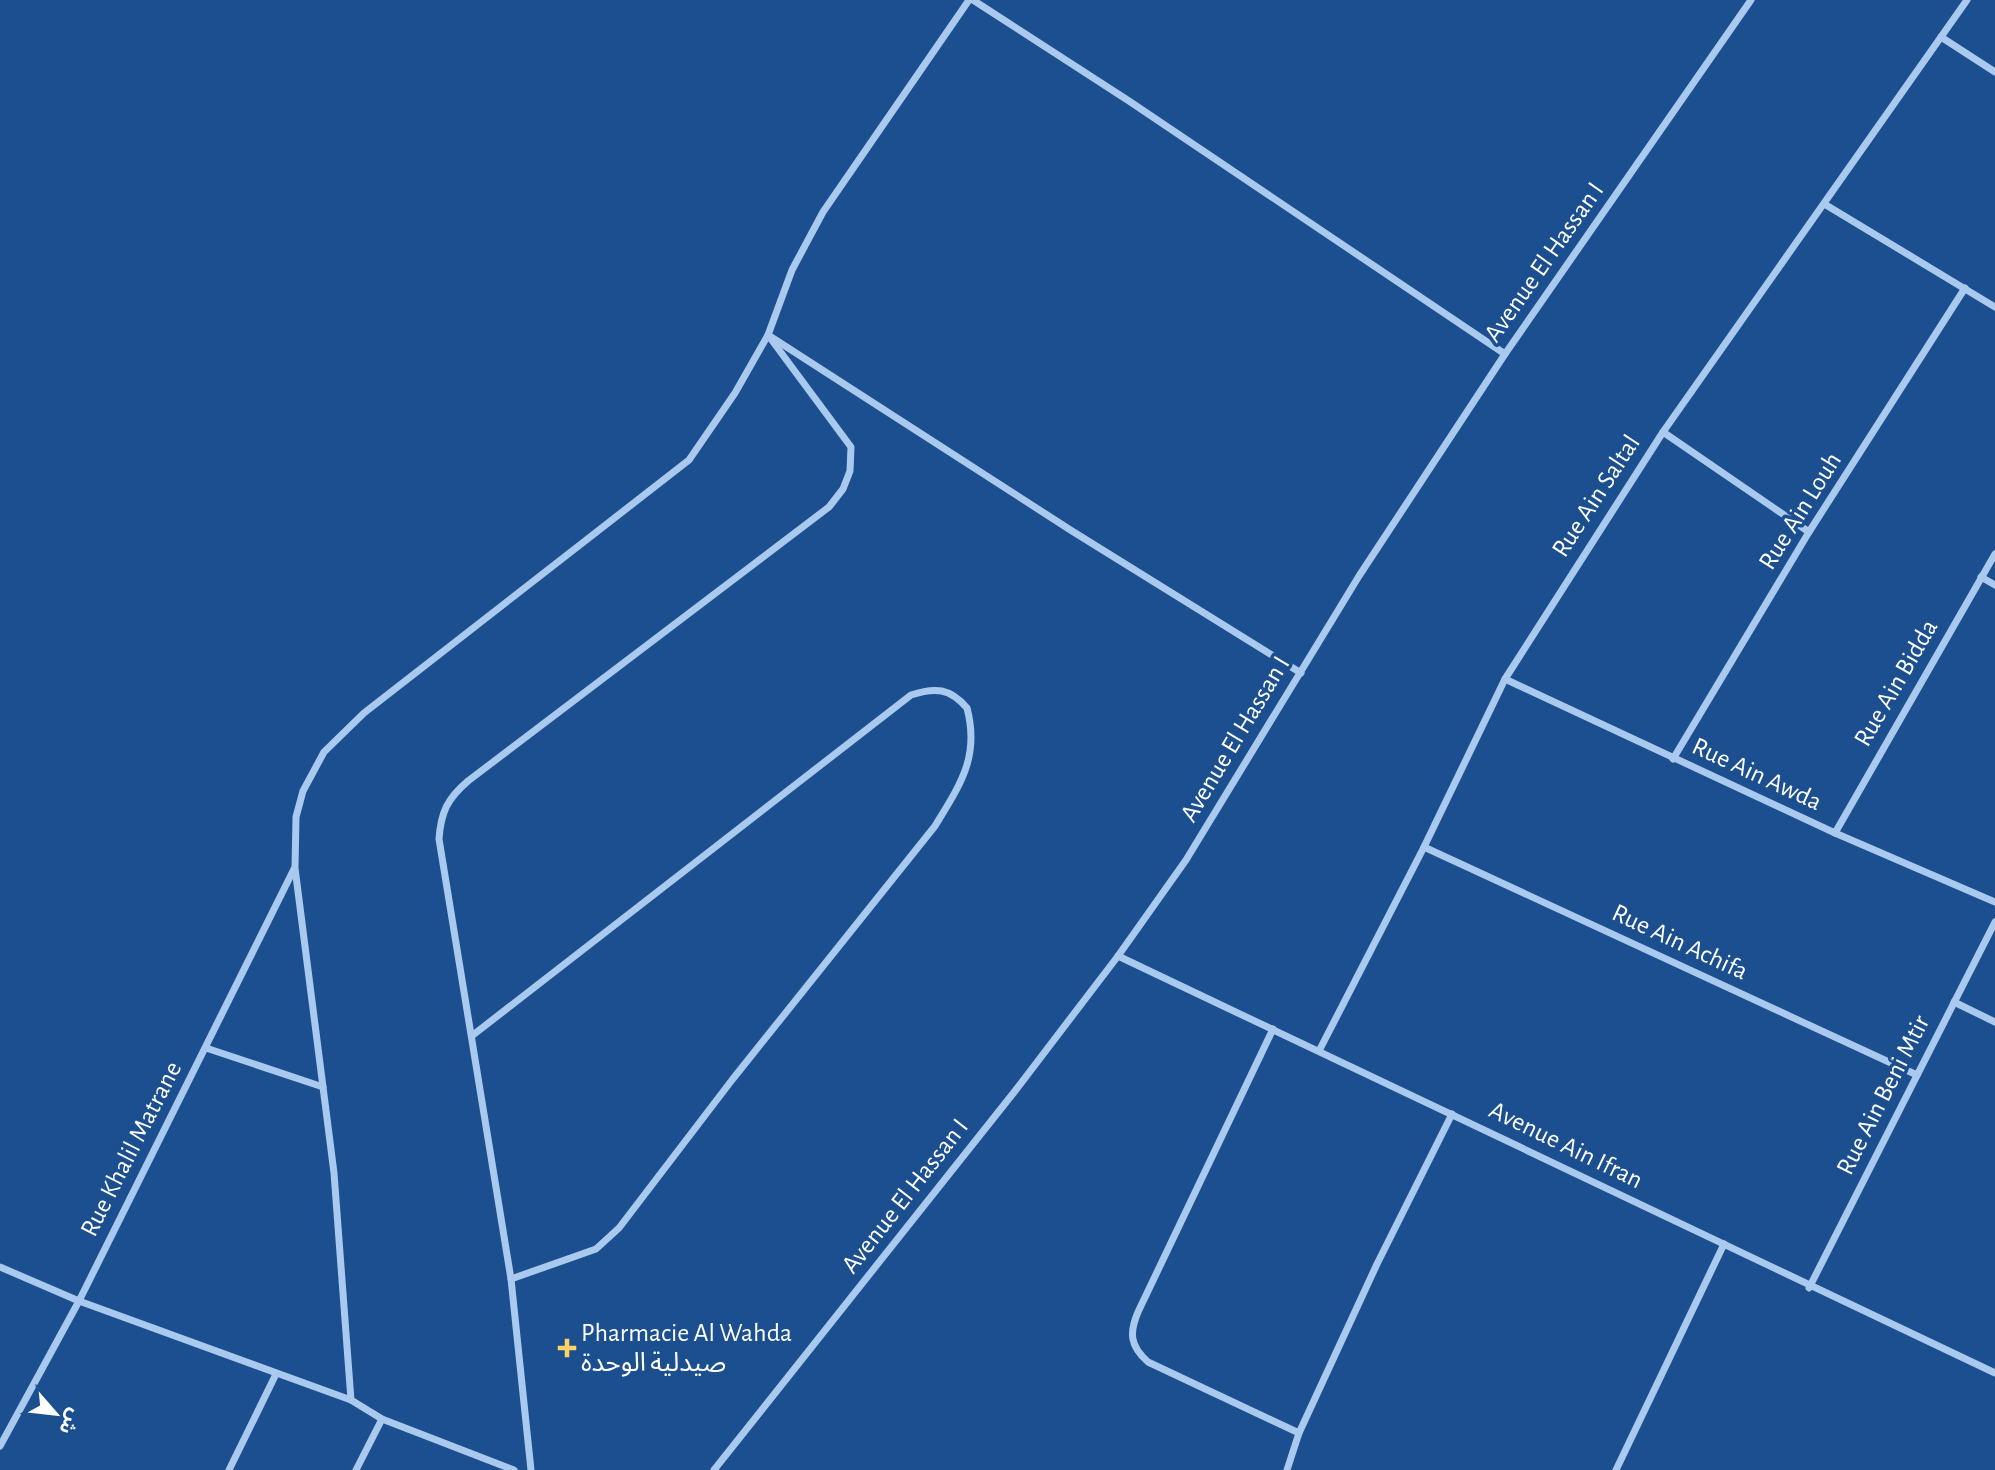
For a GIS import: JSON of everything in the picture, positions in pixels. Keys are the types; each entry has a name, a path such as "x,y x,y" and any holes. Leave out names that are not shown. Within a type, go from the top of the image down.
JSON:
{"street":[{"path":"351,1400 334,1172 295,868 296,817 303,791 324,752 364,713 689,460 736,393 768,335 792,270 823,212 971,0 1129,101 1505,354"},
{"name":"Avenue El Hassan I","path":"714,1470 837,1318 1118,956 1186,860 1359,576 1505,354 1751,0"},
{"name":"Rue Ain Saltal","path":"1319,1051 1424,846 1505,679 1663,432 1826,205 1967,0"},
{"path":"1941,37 1995,72"},
{"path":"1826,205 1995,307"},
{"name":"Rue Ain Louh","path":"1673,759 1810,533 1965,288"},
{"path":"768,335 1072,531 1301,673"},
{"path":"531,1470 511,1279 439,839 441,815 450,796 829,507 843,489 850,471 851,447 768,335"},
{"path":"1663,432 1810,533"},
{"name":"Rue Ain Bidda","path":"1835,833 1995,554"},
{"path":"1981,577 1995,585"},
{"name":"Rue Ain Awda","path":"1505,679 1835,833 1995,901"},
{"path":"473,1035 912,695 931,688 944,690 967,708 973,748 961,784 935,826 732,1080 642,1200 596,1249 511,1279"},
{"name":"Rue Ain Achifa","path":"1424,846 1917,1075"},
{"name":"Rue Khalil Matrane","path":"0,1446 79,1301 295,868"},
{"name":"Rue Ain Beni Mtir","path":"1809,1287 1995,922"},
{"name":"Avenue Ain Ifran","path":"1118,956 1809,1287 1995,1373"},
{"path":"1954,1002 1995,1022"},
{"path":"1273,1029 1138,1312 1132,1326 1131,1341 1137,1353 1147,1362 1299,1433"},
{"path":"206,1048 323,1087"},
{"path":"1287,1470 1299,1433 1377,1264 1452,1114"},
{"path":"1616,1470 1724,1244"},
{"path":"0,1267 79,1301 351,1400 382,1419 514,1470"},
{"path":"229,1470 276,1374"},
{"path":"356,1470 382,1419"}],"place":[{"name":"Pharmacie Al Wahda صيدلية الوحدة","path":"567,1348"}]}
